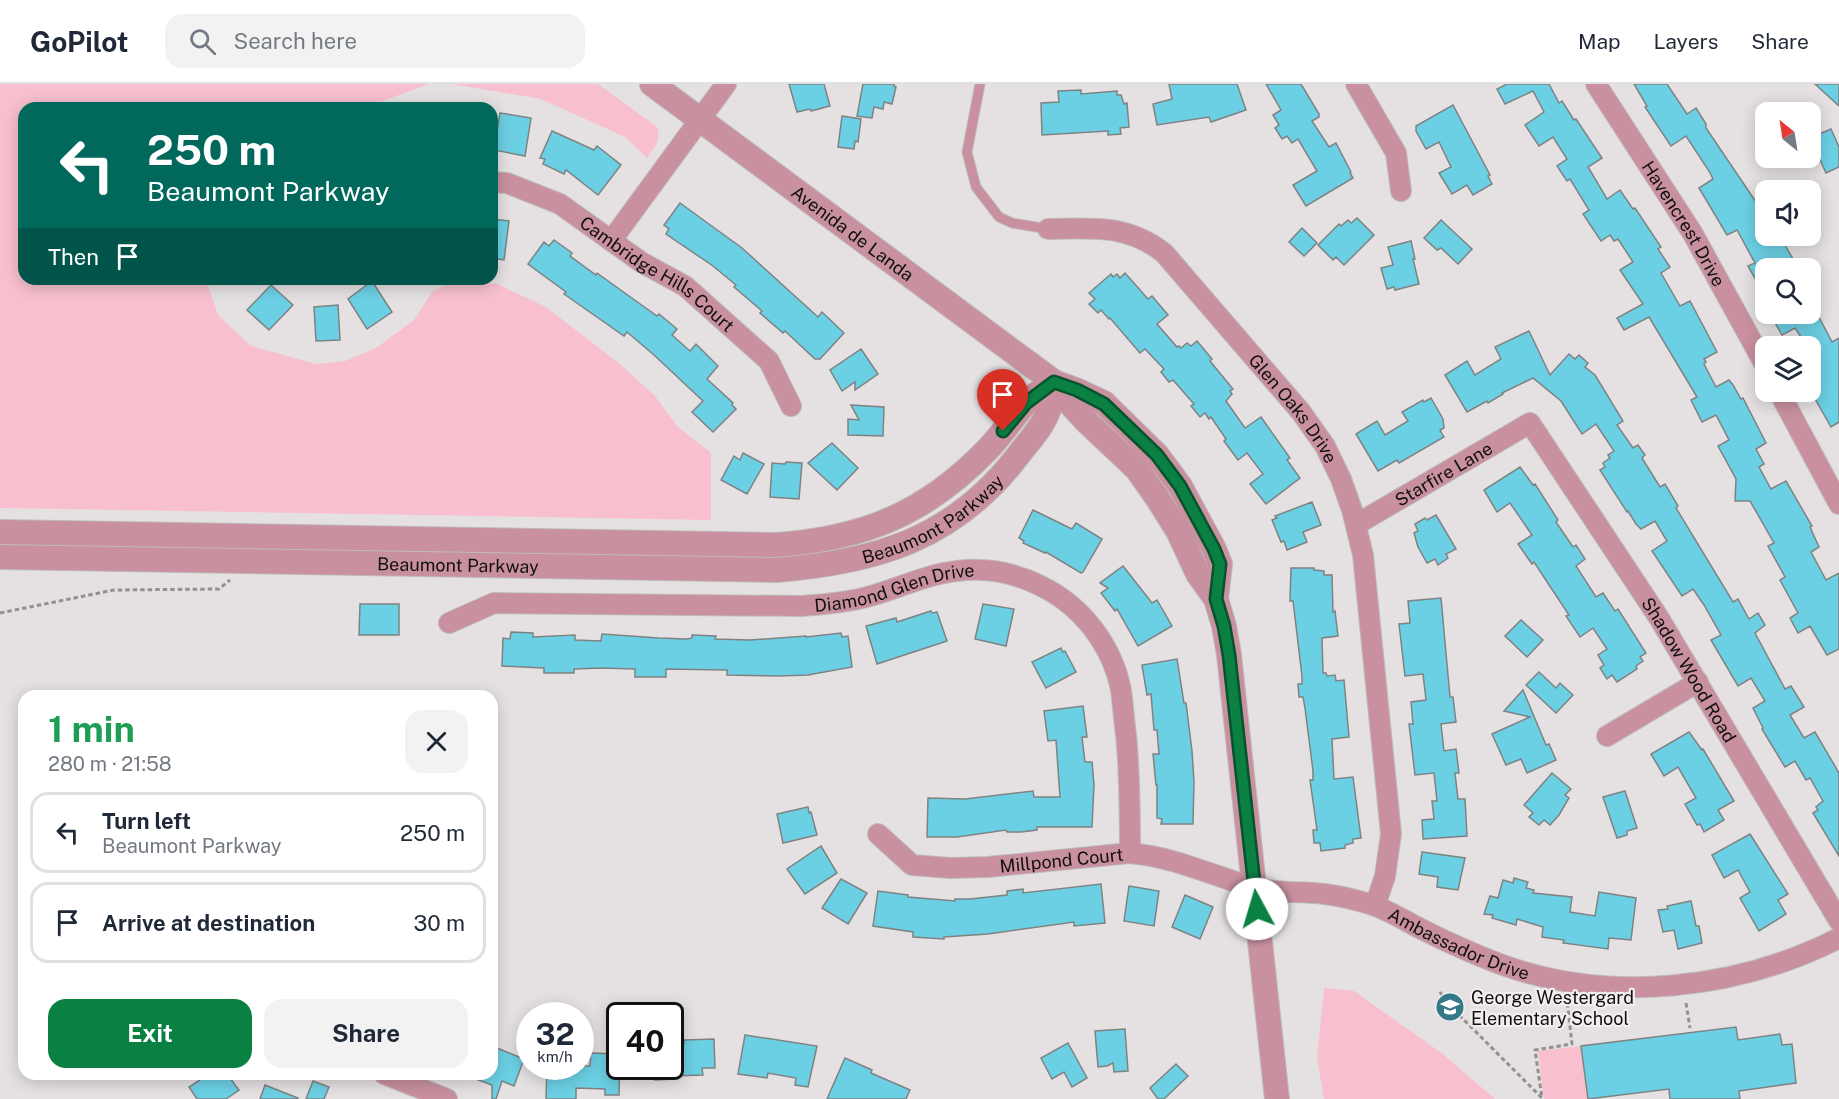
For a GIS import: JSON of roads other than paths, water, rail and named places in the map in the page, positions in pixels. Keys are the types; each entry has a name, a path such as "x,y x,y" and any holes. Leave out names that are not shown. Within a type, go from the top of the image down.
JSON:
{"street":[{"name":"Avenida de Landa","path":"652,84 1054,382 1077,390 1104,404 1157,455 1180,486 1220,564 1216,599 1229,655 1276,1099"},
{"path":"611,240 726,84"},
{"path":"1356,84 1396,153 1401,191"},
{"name":"Havencrest Drive","path":"1596,84 1693,234 1755,347"},
{"name":"Cambridge Hills Court","path":"498,182 507,183 560,204 641,262 685,286 769,361 791,406"},
{"name":"Glen Oaks Drive","path":"1048,229 1117,230 1142,238 1164,253 1301,412 1324,446 1341,479 1357,524 1363,555 1391,834 1385,876 1375,906"},
{"name":"Beaumont Parkway","path":"0,532 775,545 807,543 846,536 884,523 944,490 992,445 1026,403 1054,382"},
{"name":"Beaumont Parkway","path":"0,557 777,570 854,560 925,536 955,518 985,492 1010,465 1042,424 1050,407 1054,382"},
{"path":"1784,402 1839,504"},
{"name":"Starfire Lane","path":"1357,524 1530,423"},
{"name":"Shadow Wood Road","path":"1530,423 1659,618 1839,921"},
{"name":"Diamond Glen Drive","path":"449,623 494,603 802,606 837,603 872,596 935,575 957,571 981,570 1006,573 1030,580 1071,604 1102,642 1113,665 1120,690 1130,778 1130,853"},
{"path":"1607,736 1698,682"},
{"name":"Millpond Court","path":"878,834 912,865 950,868 988,867 1130,853 1153,855 1177,861 1254,888"},
{"name":"Ambassador Drive","path":"1254,888 1348,897 1375,906 1463,949 1503,965 1548,977 1594,984 1637,987 1679,985 1720,979 1760,970 1795,958 1839,938"},
{"path":"399,1080 447,1099"}],"lane":[{"name":"Glen Oaks Drive","path":"980,84 968,152 976,187 999,217 1012,223 1048,229"}],"place":[{"name":"George Westergard Elementary School","path":"1450,1007"}]}
